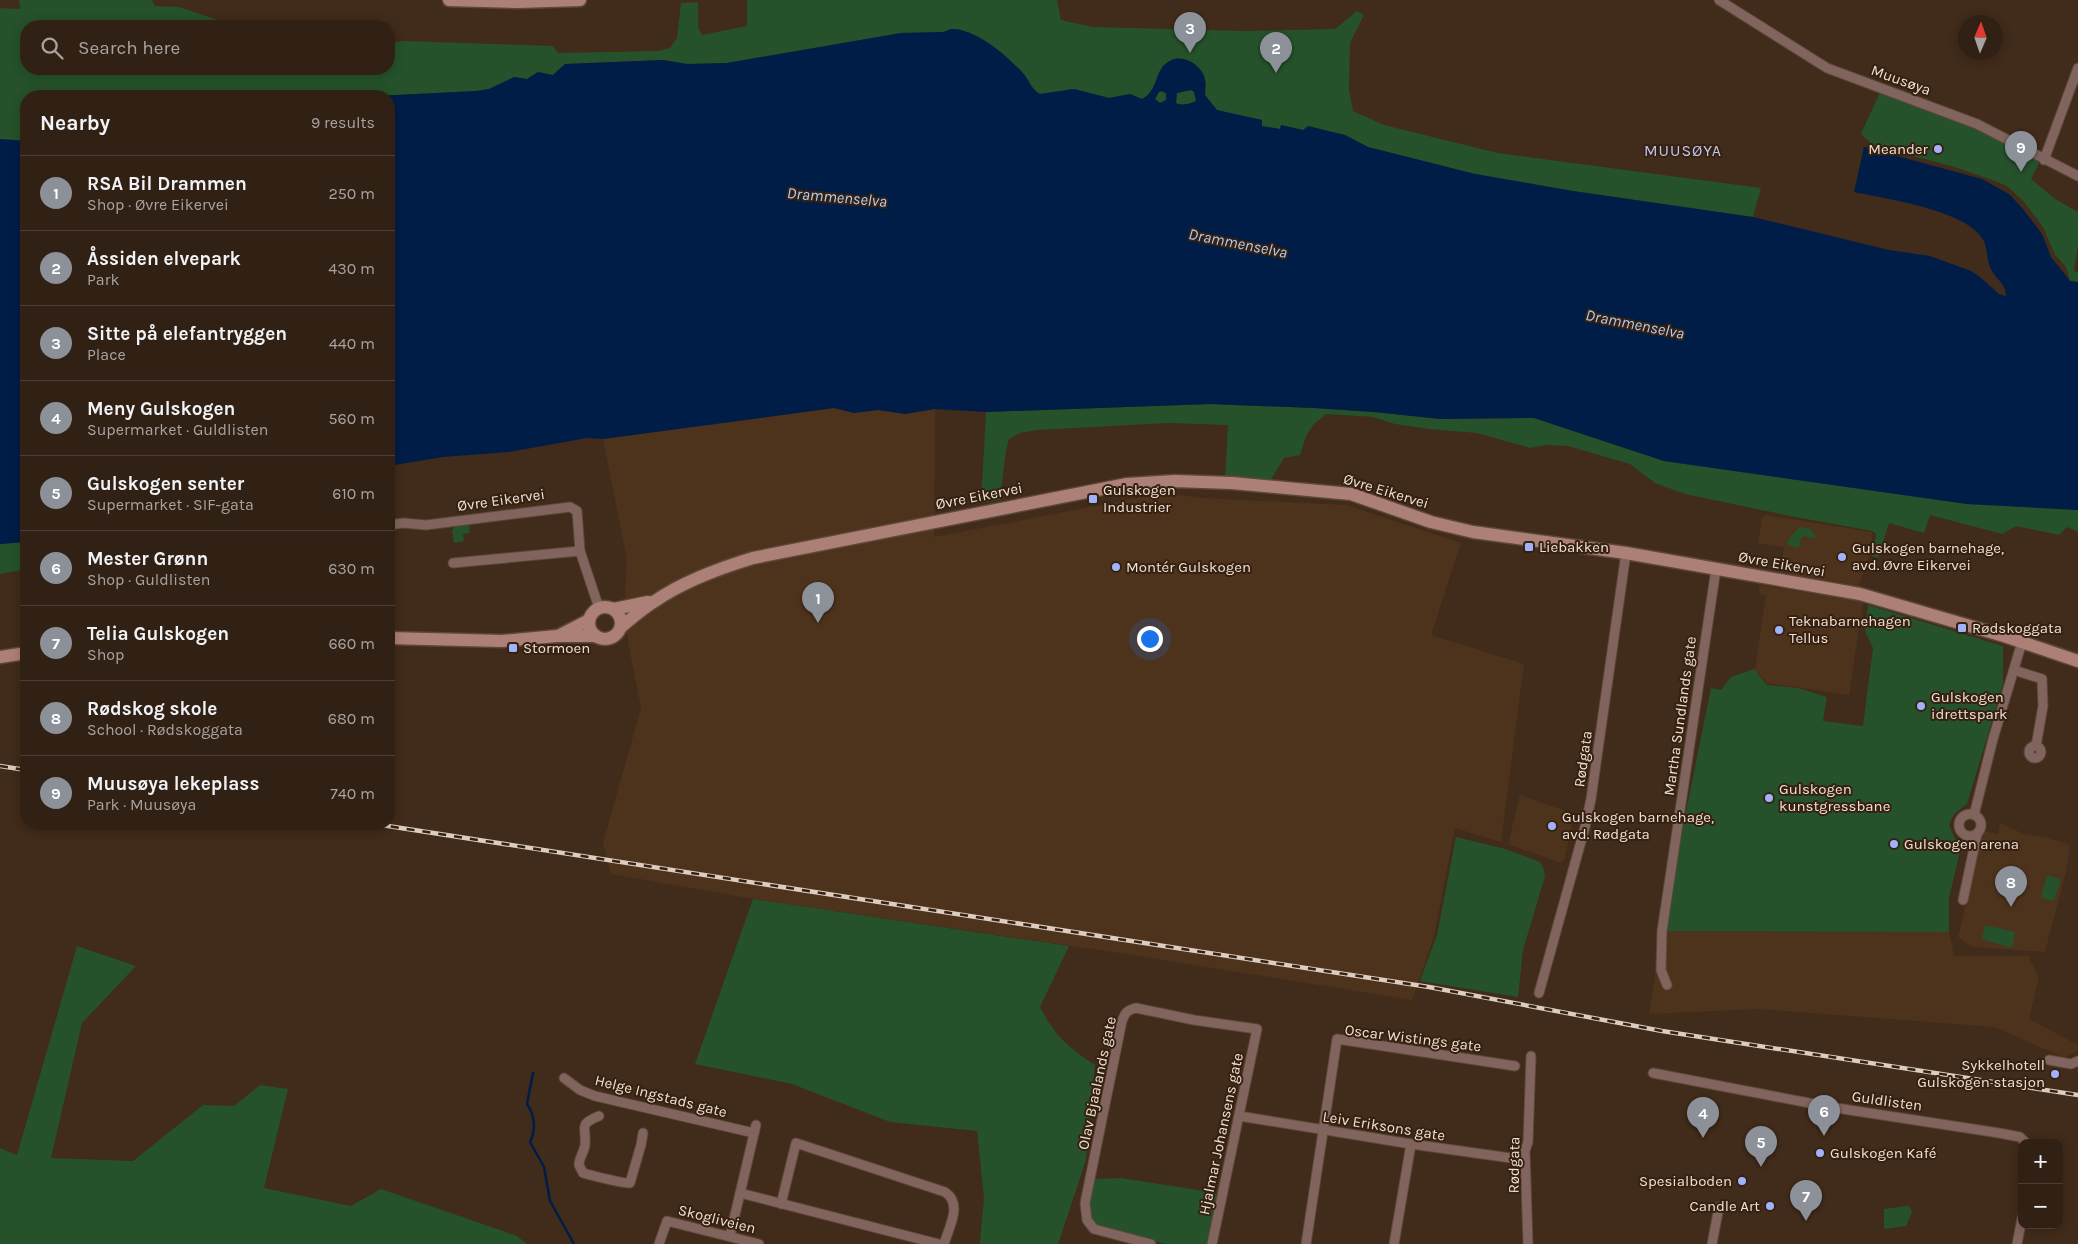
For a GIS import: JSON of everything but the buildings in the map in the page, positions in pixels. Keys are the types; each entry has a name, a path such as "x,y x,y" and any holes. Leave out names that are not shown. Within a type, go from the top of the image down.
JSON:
{"main road":[{"path":"449,0 517,2 580,0"},
{"name":"Øvre Eikervei","path":"621,627 655,600 684,585 728,565 772,553 1128,484 1175,481 1232,483 1351,494 1431,522 1473,532 1626,553 1860,594 2022,642 2078,661"},
{"name":"Øvre Eikervei","path":"614,609 655,600"},
{"path":"557,636 589,620 594,611 599,608 609,607 614,609 621,617 621,627 616,636 601,639 590,629 589,620"},
{"path":"395,638 502,641 557,636 596,636"},
{"path":"0,656 20,654"}],"street":[{"name":"Muusøya","path":"1719,0 1827,68 1977,124 2078,176"},
{"path":"2044,160 2078,68"},
{"name":"Øvre Eikervei","path":"395,524 403,523 426,526 570,507 576,511 580,551 599,608"},
{"path":"453,563 580,551"},
{"name":"Rødgata","path":"1539,993 1589,808 1626,553"},
{"name":"Martha Sundlands gate","path":"1667,985 1661,970 1662,931 1716,569"},
{"path":"1974,814 2022,642"},
{"path":"2014,670 2042,678 2043,706 2036,746"},
{"path":"1974,814 1963,816 1958,826 1964,835 1971,836 1977,834"},
{"path":"1963,900 1977,834 1981,824 1974,814"},
{"name":"Olav Bjaalands gate","path":"1151,1244 1094,1229 1088,1220 1085,1203 1125,1014 1136,1008 1194,1020 1257,1029"},
{"name":"Hjalmar Johansens gate","path":"1212,1244 1257,1029"},
{"name":"Oscar Wistings gate","path":"1322,1130 1337,1039 1515,1066"},
{"name":"Rødgata","path":"1528,1244 1525,1160 1528,1142 1531,1056"},
{"path":"2049,1060 2071,1064 2078,1061"},
{"name":"Guldlisten","path":"1653,1073 1830,1107 1999,1132 2022,1139"},
{"name":"Helge Ingstads gate","path":"564,1078 580,1090 595,1096 755,1129 740,1193"},
{"path":"599,1116 589,1120 583,1127 585,1145 578,1165 580,1171 586,1174 611,1179 620,1183 630,1183 643,1133"},
{"name":"Leiv Eriksons gate","path":"1239,1116 1410,1144 1525,1160"},
{"path":"1306,1244 1322,1130"},
{"path":"781,1204 796,1143 951,1195 955,1206 944,1244"},
{"path":"1394,1244 1410,1144"},
{"path":"730,1236 740,1193 939,1244"},
{"path":"1712,1244 1719,1208"},
{"name":"Skogliveien","path":"659,1244 667,1220 759,1244"},
{"path":"2017,1244 2020,1229"}],"shaded area":[{"path":"834,408 854,413 878,410 905,414 935,409 934,537 1164,493 1201,498 1346,505 1461,543 1431,635 1524,664 1501,842 1455,828 1434,937 1412,1000 1113,952 753,899 611,874 603,843 641,708 628,642 625,594 627,560 603,439"},
{"path":"1766,515 1872,532 1872,547 1859,586 1780,572 1784,547 1758,543 1762,518"},
{"path":"1759,585 1863,602 1849,695 1767,683 1755,670 1766,595 1759,594"},
{"path":"1520,795 1575,814 1564,860 1561,863 1508,844"},
{"path":"2000,823 2024,834 2047,838 2067,844 2070,847 2066,872 2045,952 1972,947 1958,937 1983,831 1998,834"},
{"path":"1662,931 1949,932 1954,956 2028,956 2039,977 2029,1019 2078,1045 2078,1050 2065,1058 1995,1027 1759,1009 1649,1014"}],"green space":[{"path":"19,0 152,0 155,6 179,7 218,20 20,20 20,75 395,75 395,42 403,41 553,46 558,53 658,51 670,48 677,38 681,3 698,2 698,28 702,35 747,26 747,0 1057,0 1061,20 1092,27 1246,31 1335,29 1357,11 1364,15 1350,43 1349,90 1353,111 1384,125 1498,153 1761,188 1753,217 1573,191 1475,174 1368,147 1345,135 1303,130 1281,125 1280,129 1261,126 1262,120 1217,111 1205,95 1206,83 1177,58 1165,66 1153,89 1142,99 1130,94 1109,98 1074,89 1040,94 1033,90 1024,75 1000,53 986,42 959,29 943,32 901,33 727,63 687,64 663,60 565,64 553,75 538,72 527,79 514,77 489,89 476,91 395,95 395,90 20,90 20,141 0,139 0,8 20,9"},
{"path":"1882,88 1931,105 2027,151 2039,163 2031,179 2055,199 2078,212 2078,246 2074,271 2078,272 2078,282 2070,281 2066,267 2055,255 2043,227 2023,201 2007,186 1951,166 1874,146 1861,134"},
{"path":"1161,91 1167,97 1161,103 1155,97"},
{"path":"1194,91 1196,101 1186,104 1176,103 1177,93"},
{"path":"1210,404 1314,408 1440,419 1534,418 1664,461 1967,504 2078,510 2078,532 2067,527 2059,535 2016,526 2002,534 1930,515 1924,533 1889,523 1878,558 1872,556 1876,534 1872,531 1685,494 1655,483 1630,464 1568,446 1547,445 1530,448 1477,433 1395,424 1373,417 1326,414 1314,424 1306,436 1300,455 1284,458 1270,481 1225,477 1228,425 1168,423 1037,430 1020,433 1009,439 1000,500 981,503 986,412"},
{"path":"469,523 470,533 463,534 464,541 454,543 452,531 455,525"},
{"path":"1801,527 1810,529 1816,536 1815,539 1804,536 1801,538 1799,547 1796,548 1789,545 1787,542 1797,529"},
{"path":"20,542 20,570 0,574 0,544"},
{"path":"1868,605 2003,646 2003,684 1967,804 1954,814 1949,825 1955,839 1962,843 1949,898 1949,932 1662,931 1711,688 1721,690 1731,677 1754,669 1767,685 1798,688 1827,697 1823,721 1863,726 1873,648 1865,631"},
{"path":"1456,837 1502,848 1540,862 1544,870 1545,876 1523,950 1518,997 1420,981 1437,935"},
{"path":"2047,875 2061,879 2054,901 2041,898"},
{"path":"753,899 1069,946 1040,1007 1057,1034 1095,1065 1086,1160 1058,1244 980,1244 984,1198 977,1131 890,1122 792,1084 695,1064"},
{"path":"1985,925 2015,932 2012,948 1982,939"},
{"path":"77,946 136,966 82,1023 51,1158 133,1161 203,1105 234,1106 260,1085 288,1089 264,1188 351,1206 381,1189 517,1236 527,1244 0,1244 0,1148 17,1155"},
{"path":"1121,1178 1217,1193 1207,1244 1165,1244 1136,1235 1132,1237 1095,1225 1090,1213 1089,1202 1094,1179"},
{"path":"1910,1207 1912,1212 1906,1226 1884,1229 1884,1209"}],"water":[{"name":"Drammenselva","path":"951,29 971,33 1000,51 1040,94 1074,89 1109,98 1130,94 1142,99 1151,91 1160,70 1168,62 1182,59 1191,62 1202,72 1205,80 1205,95 1217,110 1262,120 1262,126 1280,129 1281,125 1303,130 1308,126 1345,135 1368,147 1475,174 1573,191 1753,217 1889,250 1930,256 1971,271 1999,294 2006,296 2002,284 1990,267 1984,241 1975,230 1961,221 1925,207 1854,192 1864,147 1982,179 2009,194 2023,209 2042,234 2051,257 2070,281 2078,282 2078,510 1967,504 1664,461 1534,418 1441,419 1314,408 1210,404 986,412 935,409 905,414 878,410 854,413 834,408 603,439 587,438 509,452 443,457 395,465 395,95 489,89 514,77 527,79 538,72 553,75 565,64 663,60 687,64 727,63 901,33 943,32","holes":["1191,90 1194,92 1196,101 1186,104 1176,103 1177,93","1159,92 1166,93 1166,100 1160,103 1155,99"]},
{"path":"0,139 20,141 20,542 0,544"}],"waterway":[{"path":"533,1073 527,1104 532,1113 534,1123 530,1142 544,1167 550,1201 574,1244"}],"railway":[{"path":"0,766 20,769"},
{"path":"395,827 1429,987 1662,1031 2078,1095"}],"place":[{"name":"Sitte på elefantryggen","path":"1190,53"},
{"name":"Åssiden elvepark","path":"1276,73"},
{"name":"Meander","path":"1938,149"},
{"name":"Muusøya lekeplass","path":"2021,172"},
{"name":"Gulskogen Industrier","path":"1093,499"},
{"name":"Liebakken","path":"1529,547"},
{"name":"Gulskogen barnehage, avd. Øvre Eikervei","path":"1842,557"},
{"name":"Montér Gulskogen","path":"1116,567"},
{"name":"RSA Bil Drammen","path":"818,623"},
{"name":"Rødskoggata","path":"1962,628"},
{"name":"Teknabarnehagen Tellus","path":"1779,630"},
{"name":"Stormoen","path":"513,648"},
{"name":"Gulskogen idrettspark","path":"1921,706"},
{"name":"Gulskogen kunstgressbane","path":"1769,798"},
{"name":"Gulskogen barnehage, avd. Rødgata","path":"1552,826"},
{"name":"Gulskogen arena","path":"1894,844"},
{"name":"Rødskog skole","path":"2011,907"},
{"name":"Sykkelhotell Gulskogen stasjon","path":"2055,1074"},
{"name":"Mester Grønn","path":"1824,1136"},
{"name":"Meny Gulskogen","path":"1703,1138"},
{"name":"Gulskogen Kafé","path":"1820,1153"},
{"name":"Gulskogen senter","path":"1761,1167"},
{"name":"Spesialboden","path":"1742,1181"},
{"name":"Candle Art","path":"1770,1206"},
{"name":"Telia Gulskogen","path":"1806,1221"}],"district":[{"name":"MUUSØYA","path":"1683,150"}]}
